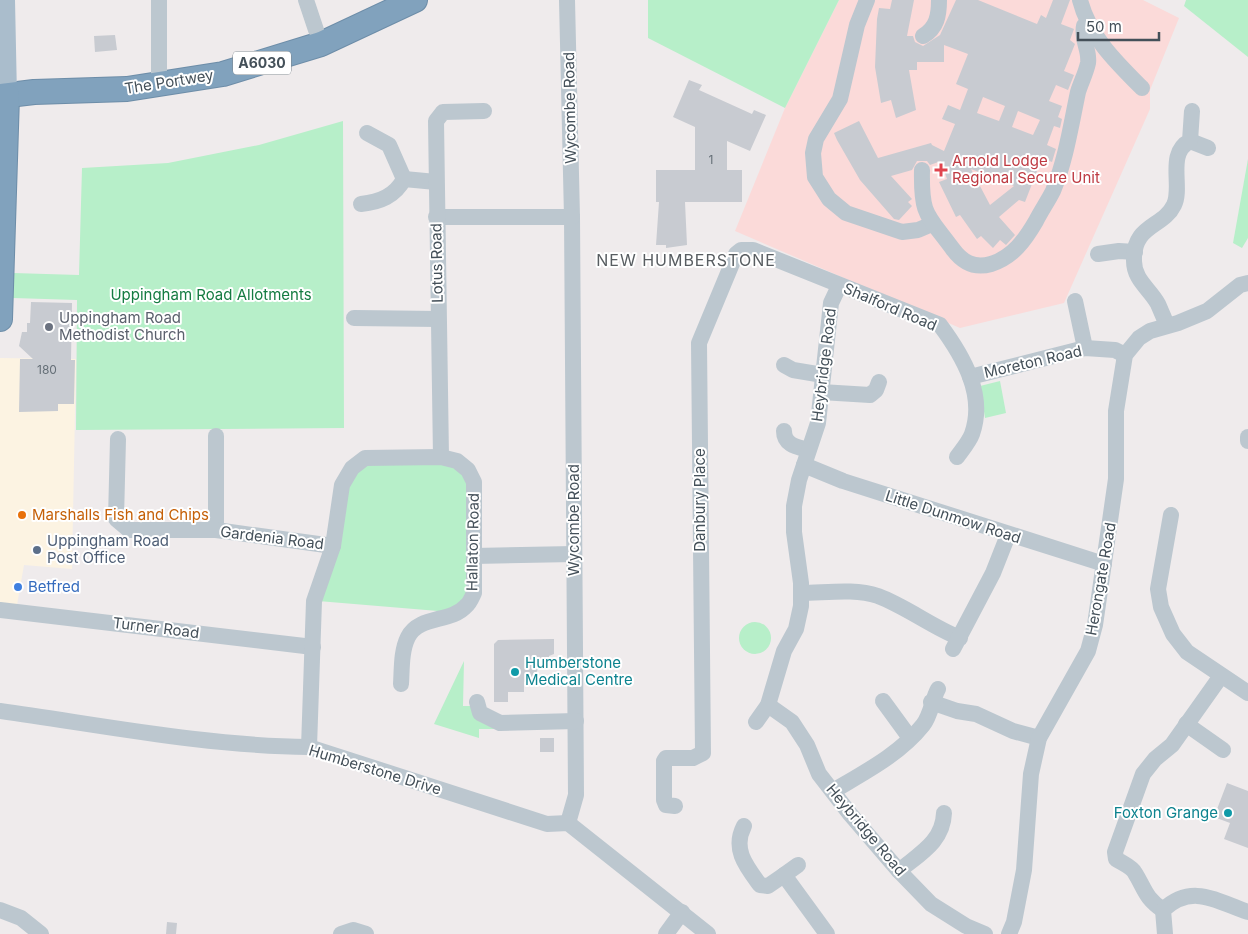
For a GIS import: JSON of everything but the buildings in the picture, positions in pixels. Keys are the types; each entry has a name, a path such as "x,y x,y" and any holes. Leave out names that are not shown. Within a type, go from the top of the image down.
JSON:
{"highway":[{"name":"The Portwey","path":"3,89 34,92 128,89 158,76 220,60 316,30 353,14 376,0"},
{"name":"The Portwey","path":"158,76 223,74 321,44 415,0"},
{"path":"0,319 3,89"}],"main road":[{"path":"3,89 5,0"}],"street":[{"path":"158,76 159,0"},
{"path":"306,0 316,30"},
{"name":"Wycombe Road","path":"568,0 572,217 576,721 576,795 568,823"},
{"path":"867,0 857,25 840,99 816,139 813,153 815,177 828,199 846,213 902,232 918,230 932,224"},
{"path":"923,36 930,32 936,23 940,0"},
{"path":"1080,0 1089,24 1102,44 1142,88"},
{"path":"922,170 922,199 932,224 961,260 976,266 996,262 1007,257 1024,240 1052,192 1061,166 1079,90 1089,60 1082,35 1084,26 1089,24"},
{"name":"Lotus Road","path":"441,457 436,121 442,112 475,107"},
{"path":"1190,141 1192,111"},
{"path":"367,133 390,145 401,180"},
{"path":"1190,141 1208,148"},
{"path":"1167,325 1157,302 1141,283 1134,263 1135,246 1147,228 1166,217 1174,206 1178,196 1176,169 1178,157 1186,143 1190,141"},
{"path":"361,204 376,202 401,180 436,182"},
{"path":"436,218 572,217"},
{"name":"Shalford Road","path":"736,254 741,250 753,250 940,326 953,343 970,377 976,416 971,435 957,457"},
{"path":"1098,254 1119,251 1135,252"},
{"name":"Danbury Place","path":"675,806 666,805 664,800 664,761 666,758 693,758 707,742 699,539 699,343 736,254"},
{"path":"1125,355 1139,338 1167,325 1178,323 1207,311 1240,285 1248,283"},
{"name":"Heybridge Road","path":"756,722 768,705 784,651 796,629 801,593 794,532 794,506 806,458 818,422 831,303 839,286"},
{"path":"1075,301 1085,348"},
{"path":"354,318 372,312 438,319"},
{"name":"Moreton Road","path":"970,377 1085,348 1115,350 1125,355"},
{"name":"Herongate Road","path":"1009,934 1014,922 1024,870 1031,774 1039,738 1088,651 1095,625 1116,479 1116,411 1125,355"},
{"path":"784,365 793,370 823,375"},
{"path":"821,392 870,396 876,390 879,382"},
{"name":"Little Dunmow Road","path":"784,431 784,437 787,442 806,458 843,481 1104,564"},
{"path":"216,436 216,530"},
{"name":"Gardenia Road","path":"118,439 116,519 129,530 216,530 333,546"},
{"name":"Hallaton Road","path":"309,747 314,601 333,546 342,485 352,468 365,458 441,457 457,461 468,470 474,482 474,593 466,607 451,616 418,625 408,636 403,655 401,684"},
{"path":"1171,515 1160,576 1159,598 1173,634 1186,652 1221,676 1245,685"},
{"path":"801,593 847,592 877,596 922,616 956,644 993,573 1008,535"},
{"path":"474,556 574,554"},
{"name":"Turner Road","path":"0,610 312,647"},
{"path":"1163,910 1152,903 1140,886 1135,871 1116,860 1115,852 1143,774 1155,759 1172,745 1221,676"},
{"path":"833,791 896,753 924,724 935,695 957,711 976,714 1013,730 1039,738"},
{"path":"883,701 910,738"},
{"path":"477,702 480,713 500,723 576,721"},
{"name":"Heybridge Road","path":"768,705 792,722 807,745 819,774 899,871 931,904 966,926 985,934"},
{"name":"Humberstone Drive","path":"0,711 168,734 280,747 309,747 547,824 568,823"},
{"path":"1186,724 1223,750"},
{"path":"899,871 937,839 943,823 944,813"},
{"path":"568,823 708,934"},
{"path":"744,826 741,832 739,847 742,860 760,885 768,886 798,865"},
{"path":"784,876 827,934"},
{"path":"1165,934 1163,910 1172,901 1190,894 1208,897 1248,912"},
{"path":"0,910 10,912 21,918 37,933"},
{"path":"666,934 682,912"},
{"path":"343,932 353,930 366,934"}],"shaded area":[{"name":"Arnold Lodge Regional Secure Unit","path":"839,0 1143,0 1179,18 1150,90 1150,109 1064,303 960,328 735,231 785,108"},
{"path":"0,358 76,359 72,569 24,565 17,605 0,604"}],"green space":[{"path":"648,0 839,0 785,108 648,38"},
{"path":"1186,0 1248,0 1248,57 1184,6"},
{"name":"Uppingham Road Allotments","path":"343,121 344,428 76,430 77,300 13,298 13,273 79,275 82,168 168,163 259,145"},
{"path":"1248,159 1248,238 1242,248 1233,243"},
{"path":"1000,381 1006,413 985,418 980,386"},
{"path":"440,460 466,472 471,592 450,612 318,601 346,487 366,461"},
{"path":"755,622 761,623 766,627 770,632 770,644 766,649 761,653 755,654 749,653 744,649 740,644 739,638 740,632 744,627 749,623"},
{"path":"464,661 463,706 474,706 499,729 479,729 479,738 434,724"}],"place":[{"name":"Arnold Lodge Regional Secure Unit","path":"941,170"},
{"name":"Uppingham Road Methodist Church","path":"49,327"},
{"name":"Marshalls Fish and Chips","path":"22,515"},
{"name":"Uppingham Road Post Office","path":"37,550"},
{"name":"Betfred","path":"18,587"},
{"name":"Humberstone Medical Centre","path":"515,672"},
{"name":"Foxton Grange","path":"1228,813"}],"district":[{"name":"NEW HUMBERSTONE","path":"686,260"}]}
